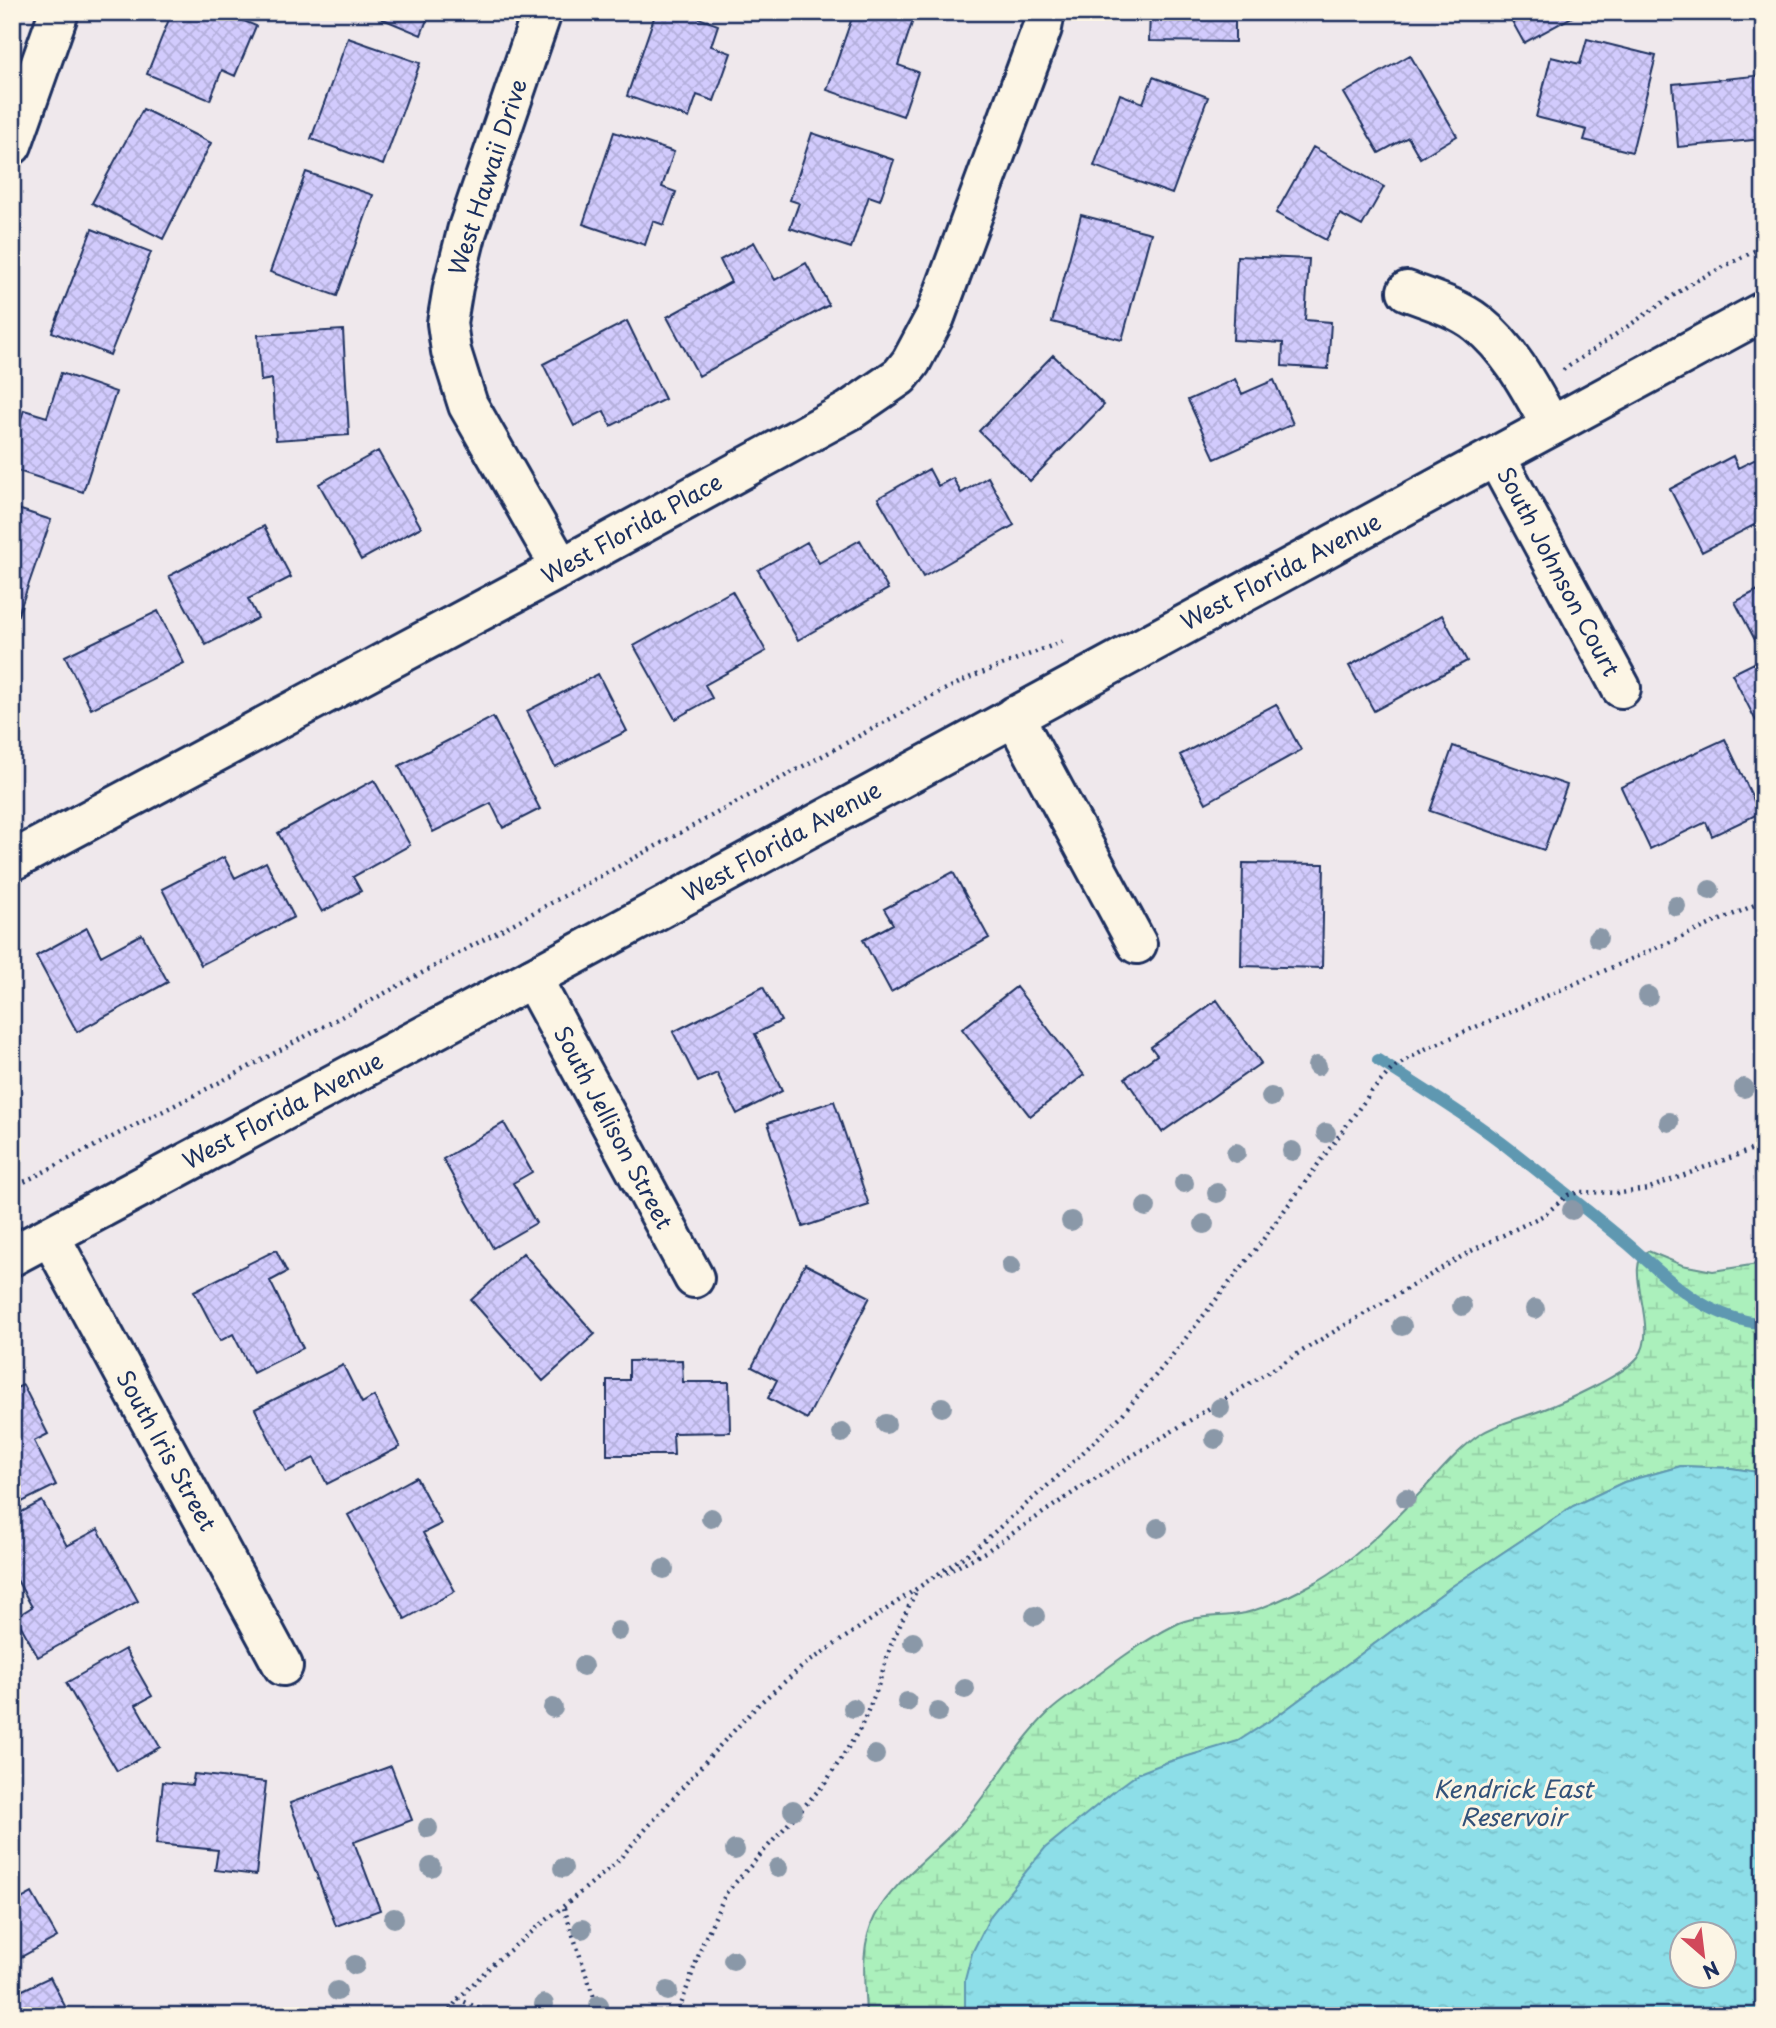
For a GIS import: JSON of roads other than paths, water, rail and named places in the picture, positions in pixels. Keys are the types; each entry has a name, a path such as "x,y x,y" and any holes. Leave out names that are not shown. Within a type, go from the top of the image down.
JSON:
{"street":[{"path":"12,145 59,12"},
{"name":"West Hawaii Drive","path":"542,12 467,231 447,323 451,351 468,405 561,568"},
{"name":"West Florida Place","path":"12,861 849,411 900,376 911,362 935,317 1042,28 1045,12"},
{"path":"1407,291 1435,301 1476,322 1504,351 1531,389 1551,426"},
{"name":"West Florida Avenue","path":"12,1256 532,978 1764,311"},
{"name":"South Johnson Court","path":"1496,457 1621,688"},
{"path":"1014,716 1137,944"},
{"name":"South Jellison Street","path":"532,978 694,1278"},
{"name":"South Iris Street","path":"50,1237 283,1666"}],"water":[{"name":"Kendrick East Reservoir","path":"1681,1466 1731,1468 1764,1473 1764,2016 965,2016 965,1980 972,1953 991,1915 1045,1848 1139,1773 1238,1741 1280,1714 1451,1587 1573,1506 1624,1482"}],"waterway":[{"path":"1378,1060 1499,1141 1690,1296 1723,1314 1764,1324"}]}
